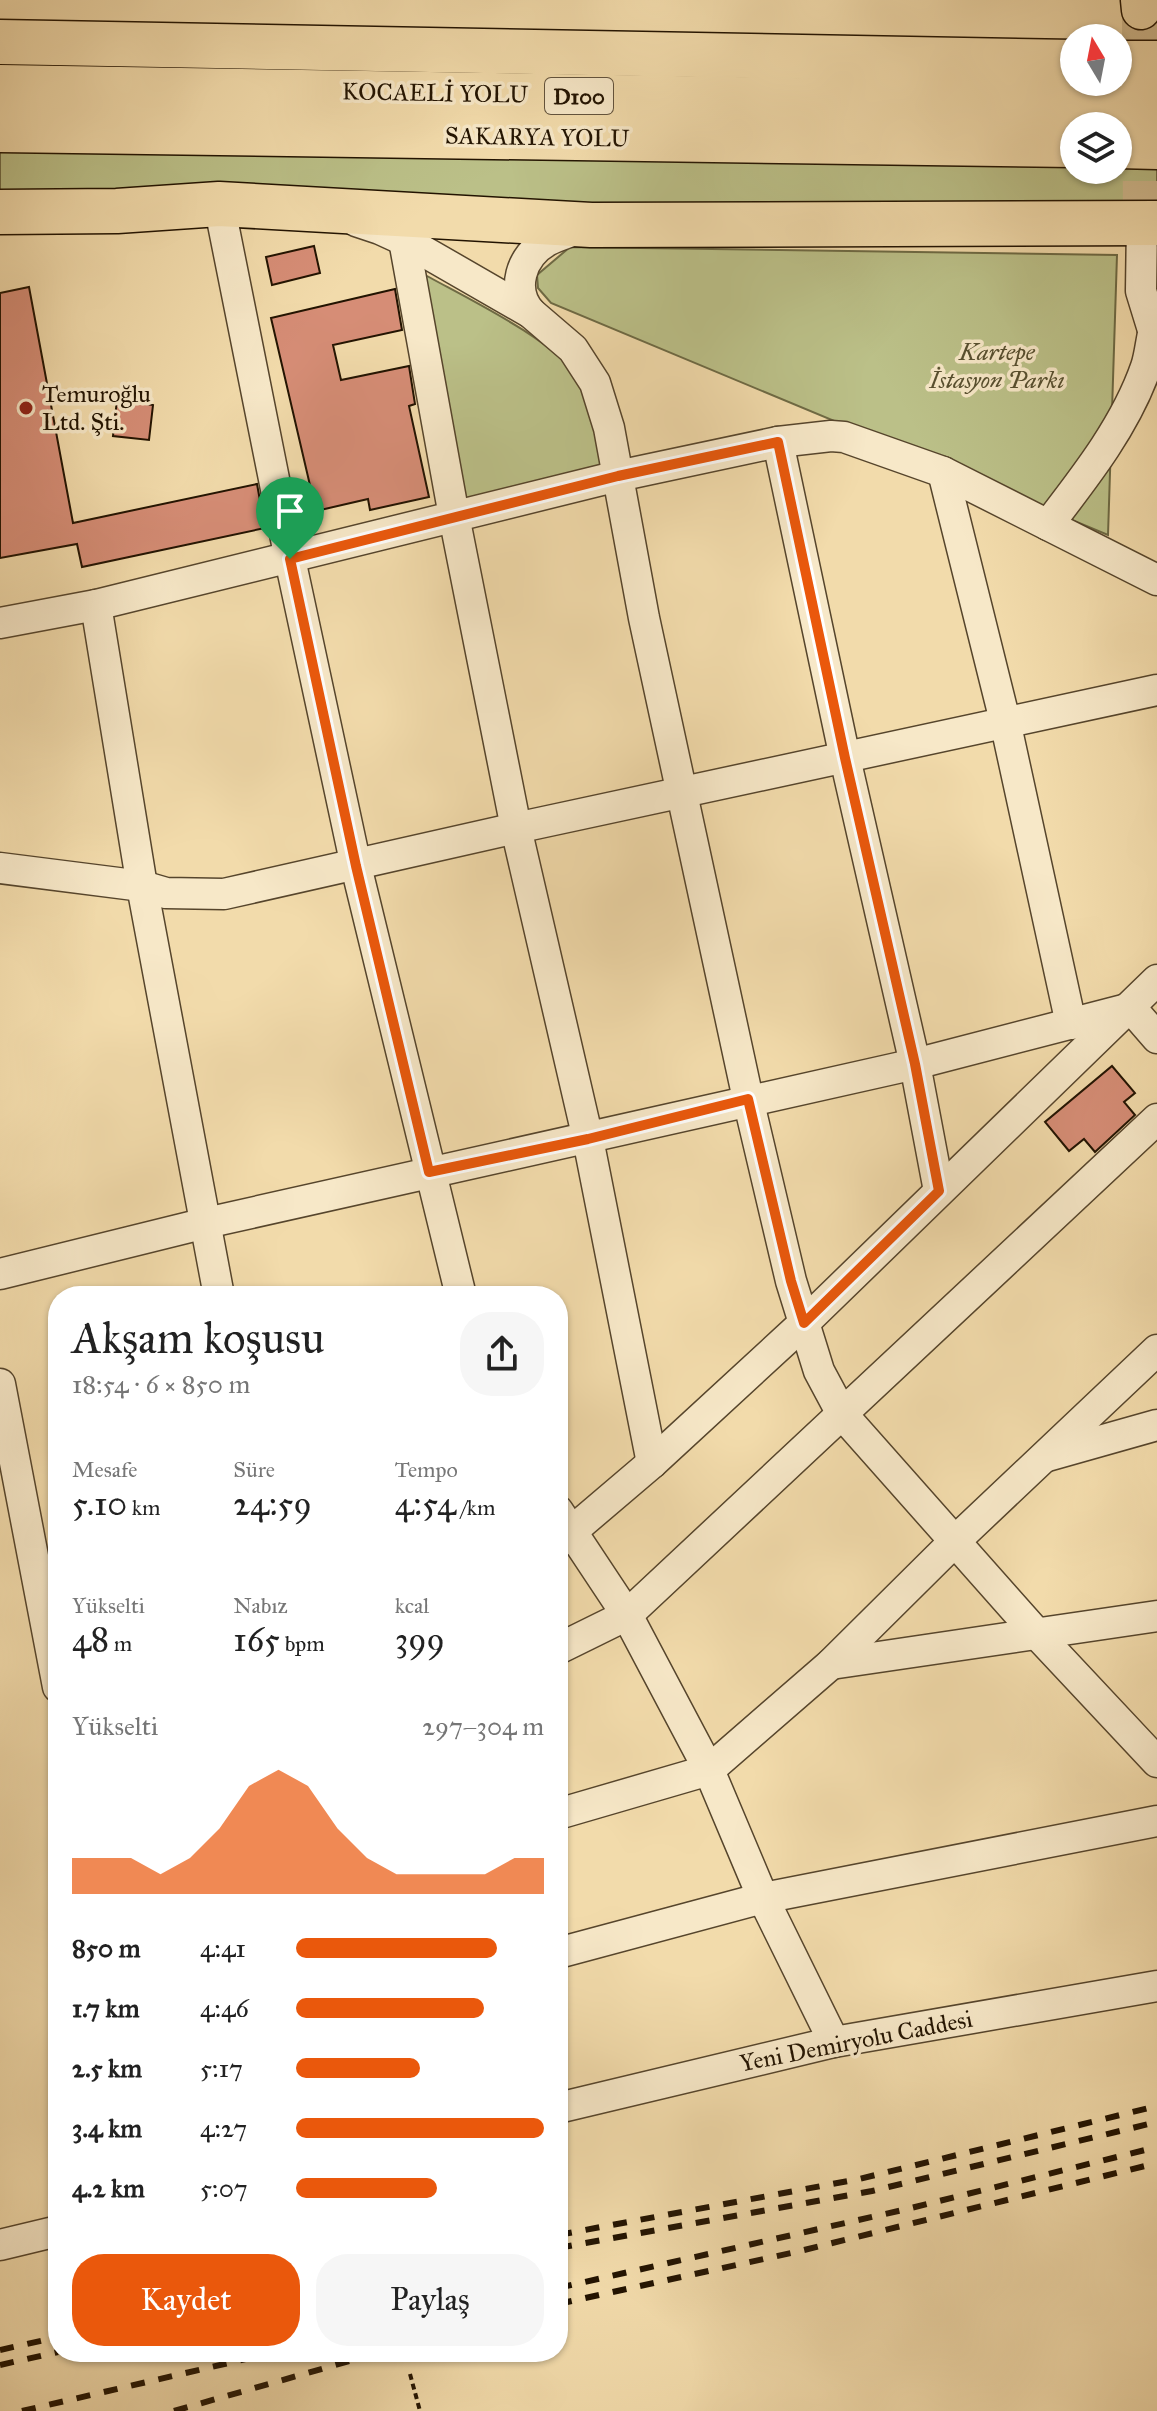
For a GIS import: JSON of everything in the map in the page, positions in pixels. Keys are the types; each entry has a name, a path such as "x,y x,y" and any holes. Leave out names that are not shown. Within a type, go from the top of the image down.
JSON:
{"highway":[{"path":"0,42 1060,62"},
{"path":"1132,63 1157,63"},
{"name":"KOCAELİ YOLU","path":"0,87 1157,106"},
{"name":"SAKARYA YOLU","path":"0,130 1060,145"},
{"path":"1132,146 1157,147"},
{"path":"0,212 140,210 219,204 591,225 1149,223"}],"street":[{"path":"219,204 290,559 356,866 458,1286"},
{"path":"319,209 404,240 520,306 564,340 586,365 603,405 644,618 748,1099 791,1281 819,1371 842,1414 1037,1634 1157,1762"},
{"path":"1048,525 1090,471 1152,368 1155,325 1141,291 1149,223"},
{"path":"520,306 522,269 526,261 544,242 591,225"},
{"path":"404,240 454,516 516,828 588,1139 652,1463"},
{"path":"0,623 96,605 290,559 618,476 778,442 831,436 844,437 943,472 1157,580"},
{"path":"778,442 845,758 915,1064 939,1191"},
{"path":"943,472 1005,721 1071,1024"},
{"path":"96,605 142,886 217,1286"},
{"path":"0,868 142,886 176,894 224,894 1157,690"},
{"path":"568,1525 652,1463 804,1323 1157,980"},
{"path":"0,1274 206,1223 915,1064 1131,1008"},
{"path":"1131,1008 1157,1038"},
{"path":"568,1644 627,1615 1157,1119"},
{"path":"568,1811 709,1770 831,1664 954,1542 1157,1350"},
{"path":"0,1384 48,1602"},
{"path":"1042,1458 1157,1425"},
{"path":"568,1536 627,1615 709,1770 763,1898 834,2042"},
{"path":"831,1664 1157,1616"},
{"path":"568,1950 763,1898 1157,1821"},
{"name":"Yeni Demiryolu Caddesi","path":"568,2106 834,2042 1157,1986"},
{"path":"0,2245 48,2233"}],"path":[{"path":"410,2374 420,2411"}],"green space":[{"path":"0,149 1060,162 1060,184 1132,184 1132,163 1157,163 1157,202 0,204"},
{"name":"Kartepe İstasyon Parkı","path":"570,247 1117,255 1108,535 551,303 538,288 537,275"},
{"path":"418,271 528,334 566,363 587,399 606,467 464,499"}],"building":[{"path":"314,246 320,273 272,285 266,257"},
{"name":"Temuroğlu Ltd. Şti.","path":"29,287 73,523 257,484 265,528 82,567 77,544 0,558 0,293"},
{"path":"395,289 402,330 333,345 341,380 409,366 415,404 409,406 429,497 370,510 368,499 316,511 271,318"},
{"path":"117,400 153,405 149,440 113,436"},
{"path":"1112,1066 1135,1093 1124,1102 1135,1115 1095,1152 1084,1139 1069,1151 1045,1122"}],"tunnel":[{"path":"1141,10 1142,223"}],"railway":[{"path":"568,2233 859,2179 1157,2106"},
{"path":"568,2246 872,2191 1157,2122"},
{"path":"568,2286 907,2209 1157,2147"},
{"path":"568,2302 800,2251 1157,2163"},
{"path":"0,2350 48,2339"},
{"path":"0,2365 48,2354"},
{"path":"22,2411 233,2362"},
{"path":"174,2411 346,2362"}],"place":[{"name":"Temuroğlu Ltd. Şti.","path":"26,408"}],"route":[{"path":"778,442 845,758 915,1064 939,1191 804,1323 791,1281 748,1099 588,1139 429,1172 356,866 290,559 618,476 778,442"}]}
